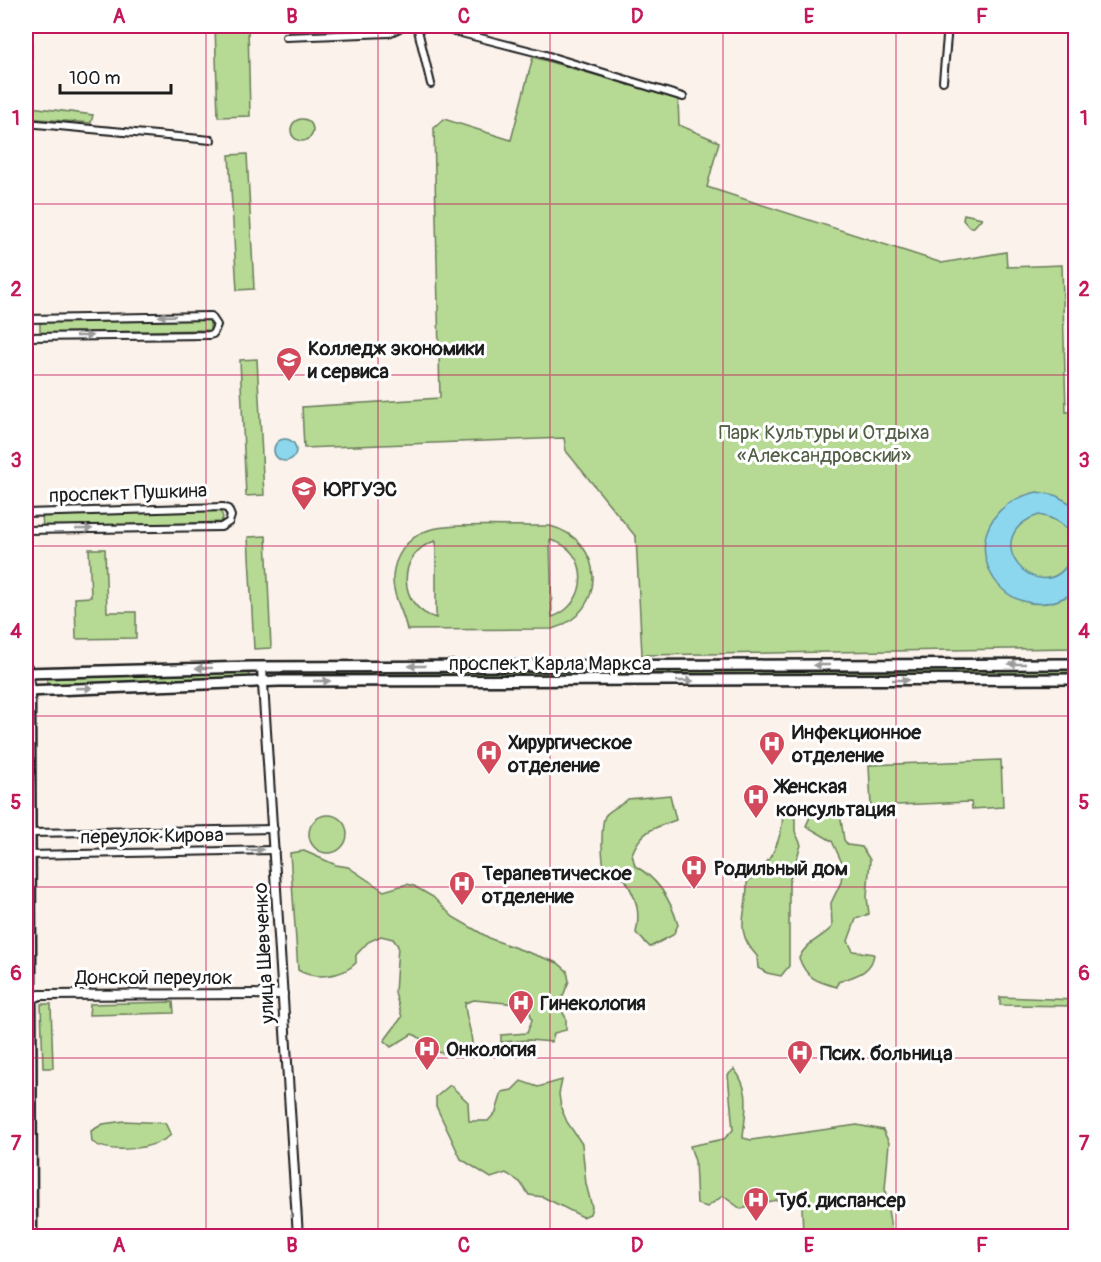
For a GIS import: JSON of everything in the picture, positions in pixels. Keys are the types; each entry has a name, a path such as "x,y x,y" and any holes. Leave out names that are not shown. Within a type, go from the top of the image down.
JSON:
{"main road":[{"name":"проспект Карла Маркса","path":"26,671 1076,664"},
{"path":"26,671 29,855 27,999 31,1236"},
{"name":"проспект Карла Маркса","path":"27,691 263,681 1076,679"}],"street":[{"path":"286,37 389,33 404,26"},
{"path":"417,26 431,84"},
{"path":"434,26 683,97"},
{"path":"943,81 948,26"},
{"path":"26,123 211,140"},
{"path":"26,319 211,316 217,325 213,334 209,335 26,337"},
{"name":"проспект Пушкина","path":"26,513 223,507 228,509 231,516 229,522 221,527 26,530"},
{"name":"улица Шевченко","path":"262,668 298,1236"},
{"name":"переулок Кирова","path":"28,833 274,830"},
{"name":"переулок Кирова","path":"29,855 275,850"},
{"name":"Донской переулок","path":"27,999 283,994"}],"green space":[{"path":"26,26 32,26 31,107 93,115 91,123 26,118"},
{"path":"215,26 248,26 250,116 218,117"},
{"name":"Парк Культуры и Отдыха «Александровский»","path":"533,57 678,99 679,125 719,142 707,187 942,263 1006,252 1007,267 1062,265 1066,412 1076,412 1075,648 642,655 636,537 566,451 564,438 304,448 302,407 440,398 434,128 444,119 511,140"},
{"path":"302,119 312,126 313,130 306,140 302,141 292,134 291,130 298,120"},
{"path":"247,154 254,289 237,290 229,155"},
{"path":"964,214 982,218 974,227 969,227 963,220"},
{"path":"210,320 210,330 40,333 40,322"},
{"path":"257,359 264,495 246,496 240,360"},
{"path":"220,510 223,517 221,522 43,529 42,513"},
{"path":"550,526 568,534 582,546 590,561 593,577 591,593 583,608 570,621 552,629 407,630 394,591 393,577 399,556 413,538 436,528","holes":["550,540 563,545 573,554 579,565 581,577 579,590 573,601 565,611 552,617","436,541 436,618 423,612 408,592 406,580 408,568 413,557 422,547"]},
{"path":"266,536 271,648 254,649 248,537"},
{"path":"89,549 105,549 107,612 136,612 136,638 76,639 75,598 91,597"},
{"path":"249,670 249,679 47,685 47,676"},
{"path":"1075,670 1076,674 281,677 281,672"},
{"path":"1001,760 1003,807 972,809 971,802 871,806 869,765"},
{"path":"670,795 676,820 649,831 640,840 632,854 635,866 650,877 662,891 678,925 673,935 650,947 636,933 638,918 636,905 625,879 611,875 605,868 602,850 603,826 605,816 628,799"},
{"path":"820,805 840,813 844,840 848,845 862,847 870,860 867,897 869,914 856,919 848,941 853,951 874,954 873,960 866,970 838,982 837,987 809,975 799,958 810,944 832,927 831,903 841,882 843,865 832,841 806,826 815,806"},
{"path":"783,811 795,819 795,831 801,845 789,882 789,966 781,976 758,968 757,956 745,938 743,921 747,882 762,868 774,851 781,832"},
{"path":"328,815 341,821 347,834 341,847 328,853 315,847 309,834 315,821"},
{"path":"304,851 336,865 348,867 384,891 407,884 414,886 433,897 453,917 491,939 558,963 567,971 569,981 559,1006 566,1018 566,1030 554,1033 552,1042 529,1040 501,1042 501,1035 527,1033 532,1020 528,1005 474,1000 465,1003 472,1041 472,1047 468,1050 451,1053 434,1051 426,1047 419,1037 412,1034 391,1047 384,1041 402,1017 395,993 398,946 393,939 381,936 368,942 356,955 356,963 336,974 320,976 298,970 290,853"},
{"path":"1000,997 1075,1000 1075,1006 1000,1005"},
{"path":"173,1002 174,1013 89,1015 90,1004"},
{"path":"41,1004 51,1004 53,1068 43,1068"},
{"path":"734,1069 740,1077 745,1093 743,1138 751,1140 857,1125 883,1130 889,1143 885,1189 892,1236 803,1236 802,1206 787,1200 772,1201 741,1209 723,1196 707,1207 697,1204 695,1161 690,1146 724,1139 733,1130 728,1075"},
{"path":"562,1080 559,1094 561,1108 567,1122 582,1144 586,1184 592,1207 590,1214 583,1217 543,1197 529,1195 520,1182 506,1173 491,1178 461,1159 436,1106 436,1097 450,1085 468,1102 469,1121 488,1121 496,1112 502,1092 512,1090 521,1081 538,1087"},
{"path":"124,1121 165,1123 171,1135 154,1144 132,1149 110,1148 92,1142 91,1131 103,1124"}],"water":[{"path":"285,439 293,442 296,450 293,458 285,461 277,458 274,450 277,442"},
{"path":"1037,492 1055,495 1075,506 1075,592 1046,603 1021,601 1002,588 989,569 985,546 990,524 1007,505","holes":["1039,515 1047,517 1068,531 1074,545 1069,562 1057,575 1043,578 1029,574 1018,565 1012,552 1012,539 1020,525"]}],"place":[{"name":"Колледж экономики и сервиса","path":"289,383"},
{"name":"ЮРГУЭС","path":"304,512"},
{"name":"Инфекционное отделение","path":"772,767"},
{"name":"Хирургическое отделение","path":"489,776"},
{"name":"Женская консультация","path":"756,820"},
{"name":"Родильный дом","path":"694,891"},
{"name":"Терапевтическое отделение","path":"462,907"},
{"name":"Гинекология","path":"521,1026"},
{"name":"Онкология","path":"427,1072"},
{"name":"Псих. больница","path":"800,1076"},
{"name":"Туб. диспансер","path":"756,1223"}]}
